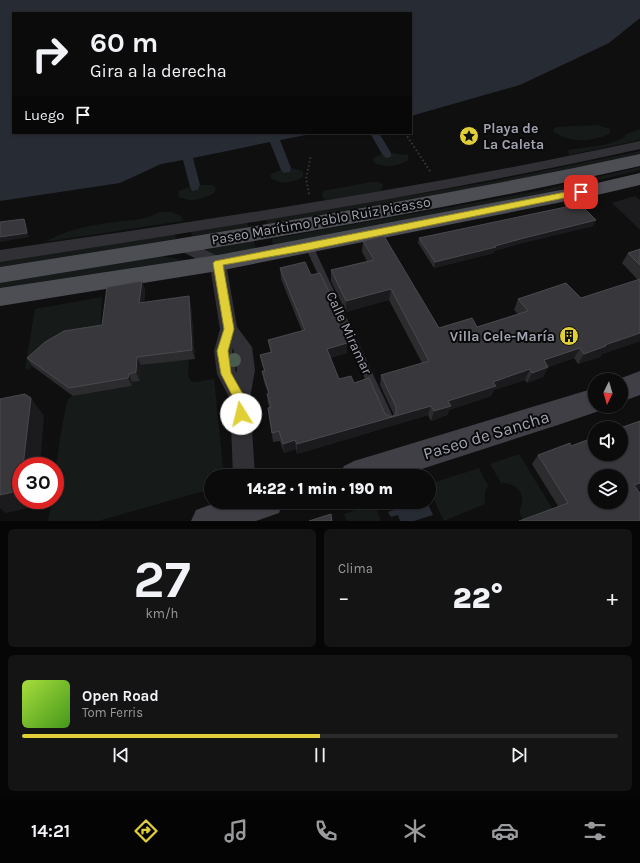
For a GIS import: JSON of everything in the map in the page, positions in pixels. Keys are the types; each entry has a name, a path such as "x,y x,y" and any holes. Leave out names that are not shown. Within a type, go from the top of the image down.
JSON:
{"main road":[{"name":"Paseo Marítimo Pablo Ruiz Picasso","path":"0,275 183,246 389,210 581,174 640,160"},
{"name":"Paseo Marítimo Pablo Ruiz Picasso","path":"0,297 218,263 597,189 640,179"},
{"path":"628,387 640,383"},
{"name":"Paseo de Sancha","path":"377,469 588,402"},
{"path":"207,521 237,512"}],"street":[{"name":"Paseo Marítimo Pablo Ruiz Picasso","path":"0,256 256,217 350,201 561,163 640,145"},
{"path":"183,246 218,263 229,329 223,351 226,374 240,398 244,469"}],"lane":[{"name":"Calle Miramar","path":"309,246 389,420"}],"path":[{"path":"406,134 431,172"},
{"path":"310,198 305,182 311,155"}],"shaded area":[{"path":"0,0 640,0 640,18 609,43 520,85 412,116 412,12 12,12 12,134 312,134 280,140 291,168 290,172 284,173 281,170 270,142 193,158 200,185 198,190 192,191 190,187 183,160 161,164 120,183 0,201"},
{"path":"597,125 610,129 610,133 589,140 574,140 560,136 554,132 554,128 558,127"},
{"path":"640,129 640,140 569,155 568,150 604,145 622,139 627,134"},
{"path":"371,134 380,134 391,153 391,157 386,158 382,154"},
{"path":"640,151 640,155 497,184 267,224 266,220 495,181"},
{"path":"391,153 408,155 408,160 391,166 383,166 374,163 373,159 382,154 386,158 391,157"},
{"path":"640,167 640,170 545,193 273,246 272,239 542,190"},
{"path":"291,168 303,171 303,177 295,181 287,182 279,182 271,178 271,174 281,170 284,173 290,172"},
{"path":"371,182 383,184 381,191 325,200 322,196 323,191"},
{"path":"200,185 212,185 216,188 214,193 202,198 188,200 179,197 178,191 190,187 192,191 198,190"},
{"path":"635,196 640,200 640,230 612,203"},
{"path":"159,212 172,212 181,216 183,221 45,242 61,234 87,226 143,219"},
{"path":"247,222 248,227 192,236 191,231"},
{"path":"175,234 176,239 0,267 0,262"},
{"path":"254,241 256,248 216,255 206,250"},
{"path":"162,256 183,260 0,288 0,283"},
{"path":"102,297 100,334 32,366 28,370 25,368 35,309"},
{"path":"189,359 188,376 191,381 195,382 214,379 223,469 204,469 204,491 98,521 48,521 50,509 64,509 64,457 57,457 68,399 73,396 132,386 132,382 140,380 141,365"},
{"path":"519,454 560,521 524,521 519,512 522,500 520,491 513,485 501,483 490,464"},
{"path":"479,468 488,486 485,491 485,504 444,521 436,504 436,482"},
{"path":"358,509 376,509 381,521 347,521 344,514"},
{"path":"397,509 430,509 433,515 414,521 400,521 398,515 391,517 388,512"}],"building":[{"path":"580,204 596,220 435,262 419,238"},
{"path":"24,219 27,233 0,237 0,222"},
{"path":"384,236 439,328 472,318 477,327 528,311 518,299 566,283 581,298 640,279 640,333 584,354 580,348 544,360 548,367 532,373 530,369 493,382 496,386 448,401 451,406 434,411 431,406 297,444 295,440 283,444 279,431 272,433 268,408 271,407 267,394 269,393 262,371 265,371 260,355 272,352 268,340 305,330 280,268 305,262 311,275 320,273 335,304 331,305 347,343 327,349 339,379 351,376 354,383 369,378 385,414 391,417 396,414 396,407 381,375 429,361 391,289 346,301 331,270 374,260 363,241"},
{"path":"640,249 640,265 628,253"},
{"path":"142,281 139,303 189,296 192,350 137,357 136,372 129,374 128,378 69,388 27,358 45,342 64,331 102,325 107,287"},
{"path":"25,394 31,398 24,457 12,457 12,492 0,495 0,399"},
{"path":"640,421 640,483 634,485 640,493 640,521 519,521 568,503 538,455 570,443 571,446 588,440 588,461 628,461 628,425"},
{"path":"331,514 332,521 309,521"}],"place":[{"name":"Playa de La Caleta","path":"469,136"},
{"name":"Villa Cele-María","path":"569,336"}],"route":[{"path":"241,414 240,398 226,374 223,351 229,329 218,263 581,192"}]}
